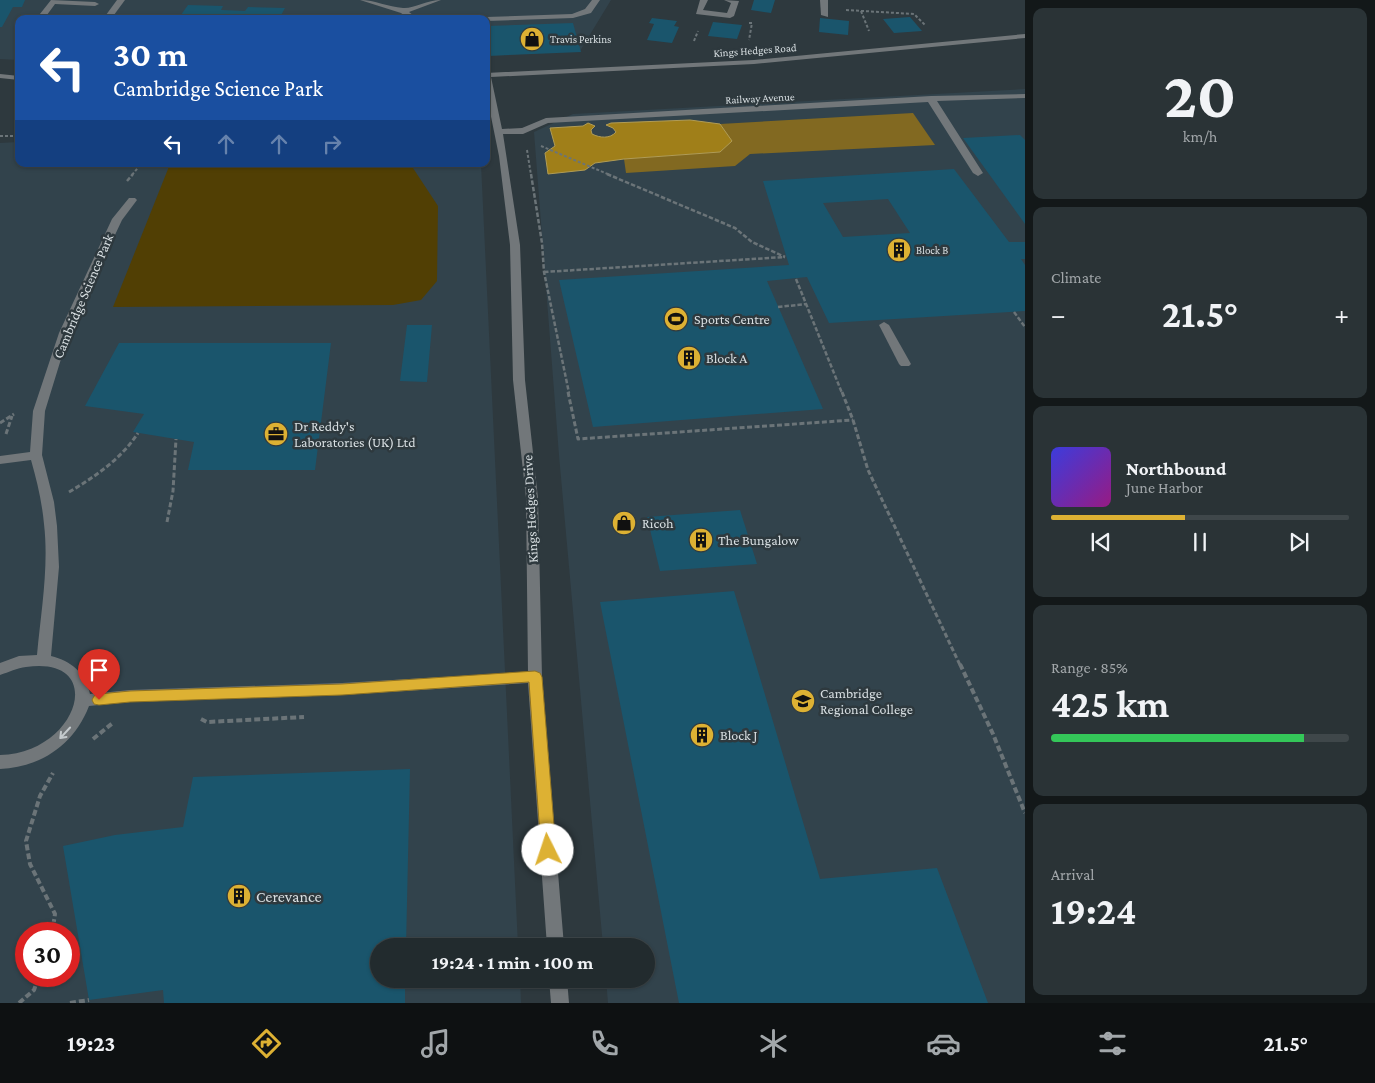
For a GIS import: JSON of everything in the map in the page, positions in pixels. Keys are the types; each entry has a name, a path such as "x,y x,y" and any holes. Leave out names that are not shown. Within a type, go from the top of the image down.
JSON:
{"street":[{"path":"110,15 121,0"},
{"path":"364,0 404,10 437,0"},
{"path":"490,19 573,16 588,11 596,0"},
{"path":"704,0 700,12 730,16 735,1 728,0"},
{"path":"43,15 54,1 96,4"},
{"path":"404,10 410,15"},
{"name":"Kings Hedges Road","path":"490,75 764,61 1025,36"},
{"path":"0,76 15,78"},
{"name":"Kings Hedges Drive","path":"490,89 499,132 515,245 518,380 532,498 535,677 555,938"},
{"name":"Railway Avenue","path":"499,132 523,131 546,121 931,99 1025,96"},
{"path":"931,99 978,173"},
{"name":"Cambridge Science Park","path":"44,660 52,567 52,526 36,455 39,411 64,333 117,219 132,200"},
{"path":"884,325 906,364"},
{"path":"0,460 36,455"},
{"path":"0,669 25,661 44,660 61,664 74,673 82,686 83,701 77,719 65,735 47,749 25,759 1,766"},
{"path":"83,701 130,696 342,689 535,677"},
{"path":"559,988 560,1003"}],"path":[{"path":"825,8 914,14 928,29"},
{"path":"861,10 870,32"},
{"path":"523,131 542,243 544,272 578,439 853,420"},
{"path":"0,136 15,136"},
{"path":"544,272 786,257 752,242 735,228 550,150"},
{"path":"796,280 853,420 868,470 993,734 1025,812"},
{"path":"778,307 807,304"},
{"path":"1014,312 1025,327"},
{"path":"6,434 12,415"},
{"path":"48,502 70,491 105,468 130,447 138,433"},
{"path":"167,522 173,491 176,439"},
{"path":"88,743 121,717"},
{"path":"199,718 207,722 304,717"},
{"path":"54,922 55,914 30,864 26,841 40,796 57,766"},
{"path":"19,1003 35,987"},
{"path":"70,1003 89,1000"}],"shaded area":[{"path":"0,0 611,0 580,51 490,56 490,15 15,15 15,60 0,59"},
{"name":"Cambridge Regional College","path":"1025,89 1025,1003 608,1003 607,988 655,988 655,938 602,938 559,455 534,132 573,114"},
{"path":"913,113 935,145 750,154 735,166 626,173 624,159 720,152 731,141 720,124"},
{"path":"690,120 720,124 732,141 720,152 624,159 595,163 585,170 548,174 545,153 555,146 550,128 583,126 588,123 595,126 591,130 592,134 605,137 611,136 616,132 613,128 606,125 611,123"},
{"path":"15,142 15,167 481,167 518,938 370,938 370,988 520,988 521,1003 0,1003 0,143"},
{"path":"169,167 412,167 438,206 437,281 421,300 393,305 113,307"}],"building":[{"path":"0,0 25,0 22,7 13,7 2,27 0,27"},
{"path":"754,0 775,0 771,13 751,10"},
{"path":"188,5 223,6 221,10 245,11 248,7 285,8 281,15 181,15"},
{"path":"910,17 922,31 894,33 883,19"},
{"path":"652,18 677,21 674,26 679,27 672,43 647,40 654,24 649,23"},
{"path":"820,18 849,21 848,35 819,32"},
{"path":"713,22 742,25 737,39 708,36"},
{"name":"Travis Perkins","path":"573,23 581,52 490,56 490,26"},
{"path":"1020,135 1025,140 1025,224 963,138"},
{"path":"954,169 1009,242 1025,242 1025,259 1021,259 1025,265 1025,311 829,323 807,277 767,281 823,409 593,427 559,280 789,265 763,181","holes":["888,199 910,233 843,237 823,203"]},
{"path":"407,325 432,325 427,382 400,381"},
{"path":"119,343 331,343 315,470 188,470 194,442 133,432 144,414 85,406"},
{"name":"The Bungalow","path":"740,510 757,564 660,571 647,517"},
{"name":"Block J","path":"734,591 820,879 937,868 988,1003 679,1003 600,602"},
{"name":"Cerevance","path":"410,769 406,938 370,938 370,988 405,988 405,1003 164,1003 163,990 89,1000 80,947 80,922 76,922 63,846 115,835 183,827 193,777"}],"place":[{"name":"Travis Perkins","path":"532,39"},
{"name":"Block B","path":"899,250"},
{"name":"Sports Centre","path":"676,319"},
{"name":"Block A","path":"689,358"},
{"name":"Dr Reddy's Laboratories (UK) Ltd","path":"276,434"},
{"name":"Ricoh","path":"624,523"},
{"name":"The Bungalow","path":"701,540"},
{"name":"Cambridge Regional College","path":"803,701"},
{"name":"Block J","path":"702,735"},
{"name":"Cerevance","path":"239,896"}],"route":[{"path":"99,700 130,696 342,689 535,677 548,850"}]}
